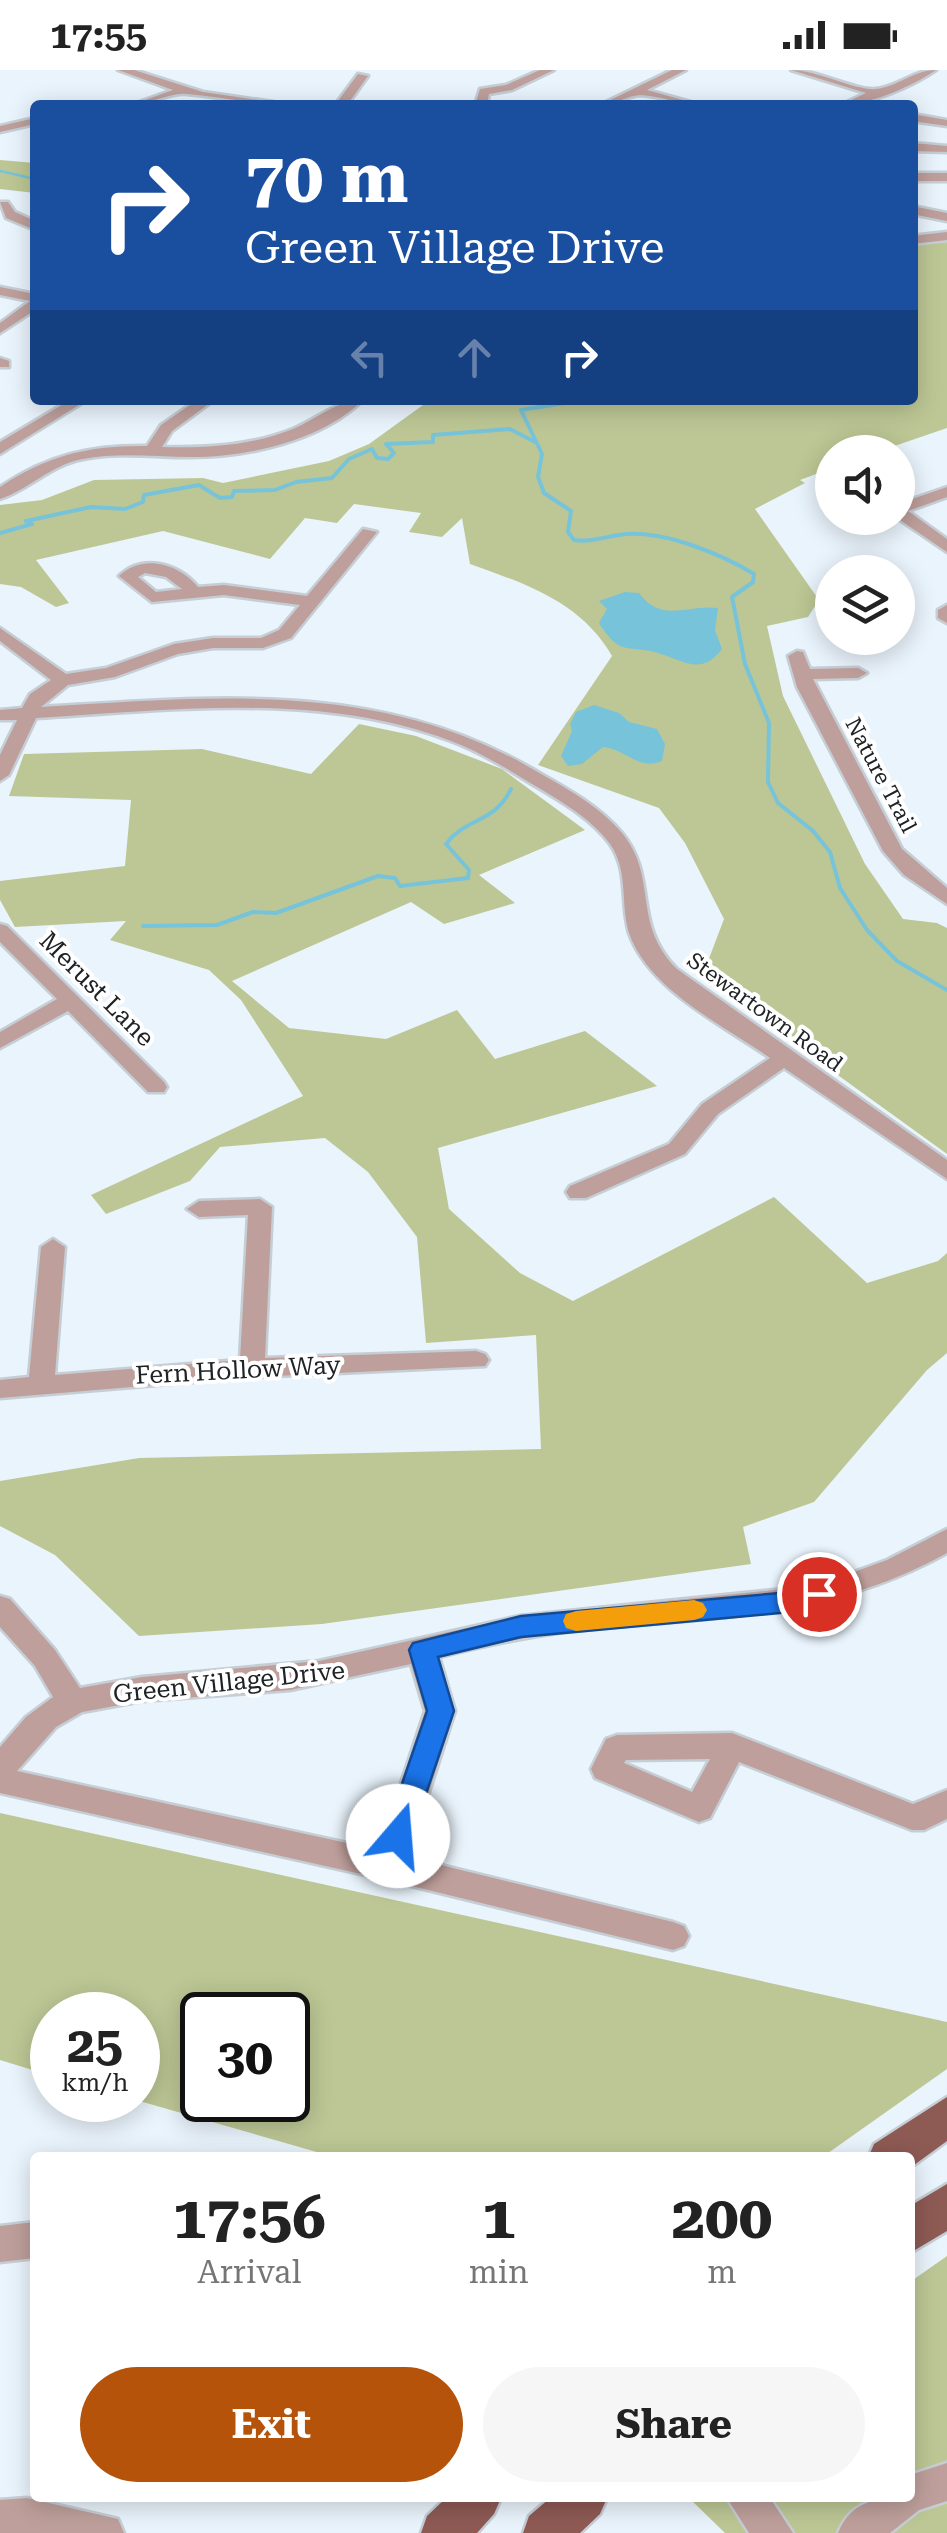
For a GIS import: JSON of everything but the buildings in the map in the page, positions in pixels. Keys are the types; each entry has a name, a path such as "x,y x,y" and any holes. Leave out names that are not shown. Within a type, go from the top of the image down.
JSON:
{"main road":[{"path":"897,2152 947,2117"},
{"path":"915,2228 947,2204"},
{"path":"444,2533 474,2502"},
{"path":"546,2533 580,2502"}],"street":[{"path":"110,70 132,72 180,92 221,100"},
{"path":"482,100 484,91 508,88 549,70"},
{"path":"617,100 681,70"},
{"path":"796,70 881,94"},
{"path":"863,100 931,70"},
{"path":"345,100 362,76"},
{"path":"638,91 675,100"},
{"path":"154,100 180,92 242,100"},
{"path":"918,118 947,124"},
{"path":"0,129 30,123"},
{"path":"918,147 947,148"},
{"path":"918,177 947,178"},
{"path":"4,205 10,215 30,224"},
{"path":"918,208 947,214"},
{"path":"918,239 947,236"},
{"path":"0,291 30,300"},
{"path":"0,329 30,305"},
{"path":"0,449 72,405"},
{"path":"152,450 166,428 193,405"},
{"path":"0,494 54,462 96,452 209,452 258,444 307,428 347,405"},
{"path":"915,501 947,492"},
{"path":"915,522 947,546"},
{"path":"0,775 36,698 63,680 109,674 192,645 272,640 294,627 369,532"},
{"path":"193,592 224,590 314,602"},
{"path":"0,633 63,680"},
{"path":"0,652 19,645"},
{"name":"Nature Trail","path":"858,673 800,665 893,851 911,871 947,898"},
{"name":"Stewartown Road","path":"0,715 164,706 304,707 394,719 489,750 556,791 610,831 624,848 637,886 638,929 654,960 683,987 947,1172"},
{"name":"Merust Lane","path":"0,930 156,1087"},
{"path":"0,1041 68,1002"},
{"path":"578,1192 677,1148 710,1109 784,1058"},
{"path":"200,1208 260,1207 252,1368"},
{"path":"40,1385 53,1247"},
{"name":"Fern Hollow Way","path":"0,1389 252,1368 476,1360"},
{"name":"Green Village Drive","path":"0,1770 22,1740 64,1705 129,1689 284,1678 370,1666 521,1627 780,1603 858,1584 908,1566 947,1540"},
{"path":"0,1607 44,1658 73,1703"},
{"path":"389,1866 440,1711 422,1650"},
{"path":"732,1746 912,1817 924,1817 947,1802"},
{"path":"0,1780 389,1866 673,1936"},
{"path":"0,2244 30,2241"},
{"path":"915,2493 947,2482"},
{"path":"749,2502 774,2533"},
{"path":"858,2533 900,2502"},
{"path":"0,2519 27,2517 104,2533"}],"green space":[{"path":"0,160 30,163 30,192 0,189"},
{"path":"947,242 947,428 915,439 915,435 815,435 815,474 755,509 815,594 815,606 808,617 767,626 783,696 865,864 903,919 947,928 947,1154 702,977 724,919 685,843 659,808 538,765 612,656 599,637 568,608 531,588 470,564 462,518 442,537 409,532 421,513 354,504 337,523 305,518 270,559 163,531 36,560 69,603 56,607 21,587 0,584 0,505 42,500 94,480 203,478 223,483 329,461 369,444 423,405 918,405 918,245"},
{"path":"359,724 416,736 502,769 585,830 479,875 515,903 444,924 411,902 232,981 289,1028 386,1039 457,1010 495,1059 585,1031 657,1086 438,1148 449,1209 520,1273 573,1301 774,1197 867,1283 938,1261 947,1253 947,1353 927,1370 814,1502 743,1527 751,1564 322,1624 139,1636 55,1555 0,1526 0,1481 139,1458 541,1449 536,1335 426,1343 417,1237 368,1172 325,1138 220,1147 190,1181 106,1214 91,1195 303,1096 241,1000 209,970 110,940 126,921 15,927 0,900 0,881 125,866 131,800 9,796 24,754 202,749 311,774"},
{"path":"0,1813 947,2022 947,2069 829,2152 317,2152 212,2122 310,2122 310,1992 180,1992 180,2113 160,2107 160,1992 30,1992 30,2069 0,2060"},
{"path":"947,2256 947,2533 725,2533 693,2502 915,2502 915,2278"}],"water":[{"path":"625,592 639,593 657,608 666,610 718,608 715,630 722,649 707,662 691,664 619,646 599,623 607,609 599,601"},
{"path":"594,705 619,713 629,722 657,729 665,744 662,761 646,763 603,747 582,764 568,766 561,756 572,731 570,724 576,712"}],"waterway":[{"path":"0,171 30,178"},
{"path":"552,405 521,410 542,454 538,477 544,493 571,511 568,532 574,540 628,534 659,537 710,552 754,574 753,582 732,597 745,664 769,723 768,782 778,803 813,831 830,852 840,888 867,930 897,961 947,990"},
{"path":"0,533 32,524 26,521 91,507 125,509 143,502 144,495 199,485 220,498 232,497 234,491 275,490 296,482 332,478 349,459 372,449 377,458 388,459 394,453 386,444 433,442 433,435 510,429 535,442"},
{"path":"143,926 217,925 253,912 276,913 378,876 395,878 400,886 468,878 469,870 446,844 462,829 496,809 511,789"}],"slow traffic":[{"path":"576,1621 694,1610"}],"route":[{"path":"398,1836 440,1711 422,1650 521,1627 780,1603 819,1594"}]}
